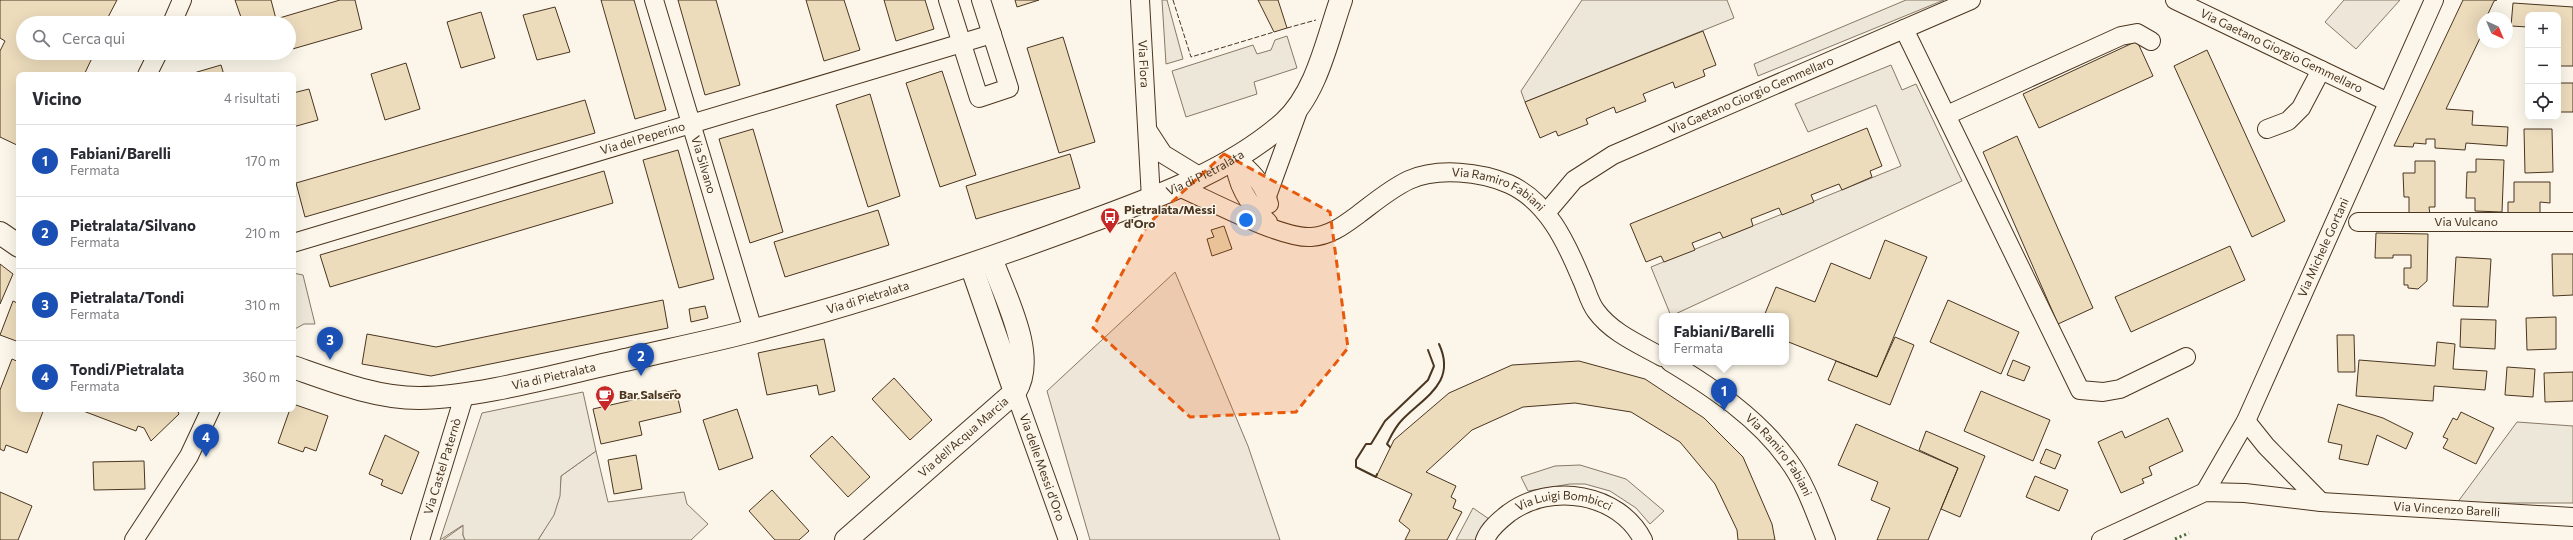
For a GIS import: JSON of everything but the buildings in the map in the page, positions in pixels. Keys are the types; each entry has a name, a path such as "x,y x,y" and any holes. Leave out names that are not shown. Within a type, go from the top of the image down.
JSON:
{"street":[{"path":"175,16 182,0"},
{"name":"Via Silvano","path":"654,0 689,124 753,330"},
{"path":"948,0 979,98 1009,88 981,0"},
{"name":"Via Flora","path":"1140,0 1151,199"},
{"name":"Via di Pietralata","path":"296,368 349,386 385,395 414,398 465,393 753,330 853,302 991,258 1151,199 1179,187 1234,157 1283,123 1301,105 1314,75 1341,0"},
{"name":"Via Gaetano Giorgio Gemmellaro","path":"1546,213 1574,180 1613,155 1971,0"},
{"name":"Via Gaetano Giorgio Gemmellaro","path":"2175,0 2388,102"},
{"name":"Via Michele Gortani","path":"2205,492 2246,420 2434,0"},
{"path":"1904,29 2080,390 2103,392 2120,389 2186,357"},
{"path":"1947,115 2121,36 2137,33 2151,41"},
{"name":"Via del Peperino","path":"296,242 992,34"},
{"path":"148,72 154,60"},
{"path":"2267,129 2288,121 2301,108 2321,70"},
{"path":"1267,196 1301,105"},
{"name":"Via Flora","path":"1147,128 1163,154 1199,176"},
{"path":"1234,157 1255,175 1267,196 1275,228"},
{"name":"Via Ramiro Fabiani","path":"1234,157 1236,174 1249,203 1275,228"},
{"name":"Via Ramiro Fabiani","path":"1179,187 1286,234 1299,236 1328,233 1343,226 1392,189 1410,179 1428,174 1465,174 1499,181 1524,193 1546,213 1565,241 1595,309 1608,326 1659,355"},
{"name":"Via Vulcano","path":"2358,222 2573,222"},
{"path":"0,233 16,244"},
{"path":"991,258 1014,321 1024,362 1023,377 1015,392"},
{"name":"Via dell'Acqua Marcia","path":"846,540 1015,392 970,265"},
{"name":"Via Ramiro Fabiani","path":"1674,365 1735,406 1771,438 1789,461 1805,489 1826,540"},
{"name":"Via delle Messi d'Oro","path":"1015,392 1068,540"},
{"name":"Via Castel Paternò","path":"420,540 465,393"},
{"path":"134,540 182,468 210,412"},
{"path":"2246,420 2266,446 2321,502"},
{"name":"Via Vincenzo Barelli","path":"2101,540 2205,492 2245,493 2321,502 2573,517"},
{"name":"Via Luigi Bombicci","path":"1485,540 1492,528 1514,509 1530,501 1565,495 1597,501 1613,507 1628,518 1643,540"}],"highlighted area":[{"path":"1224,154 1330,212 1348,348 1296,412 1190,417 1093,328 1148,224"}],"shaded area":[{"path":"1162,0 1167,0 1183,59 1166,64"},
{"path":"1582,0 1727,0 1734,18 1525,102 1521,91"},
{"path":"1906,0 1944,0 1758,76 1754,64"},
{"path":"2344,0 2400,0 2356,49 2325,22"},
{"path":"1287,36 1297,68 1254,82 1257,94 1186,117 1172,71 1253,45 1257,54 1271,50 1275,40"},
{"path":"1891,65 1902,90 1916,84 1962,181 1677,313 1670,313 1651,267 1901,166 1876,105 1808,132 1795,104"},
{"path":"1175,272 1248,446 1280,540 1090,540 1047,391"},
{"path":"296,274 303,275 315,324 304,324 296,328"},
{"path":"583,392 596,451 561,476 560,496 554,515 538,540 465,540 463,535 463,525 440,540 482,413"},
{"path":"2517,422 2573,426 2573,503 2457,503"},
{"path":"596,451 608,502 684,492 687,504 708,524 691,540 538,540 557,502 561,476"},
{"path":"1580,465 1626,479 1664,511 1650,524 1636,508 1610,491 1585,484 1570,484 1528,491 1521,477 1555,466"},
{"path":"1473,508 1489,519 1475,540 1456,540"},
{"path":"464,525 463,535 465,540 443,540"}],"hedge":[{"path":"2175,539 2189,533"}],"fence":[{"path":"1173,0 1191,57 1274,32"},
{"path":"1287,28 1316,20"}],"wall":[{"path":"1390,447 1387,444 1397,426 1436,388 1441,379 1444,369 1439,344"},
{"path":"1377,474 1376,477 1356,467 1356,460 1366,444 1371,444 1385,421 1428,380 1434,366 1428,350"}],"place":[{"name":"Pietralata/Messi d'Oro","path":"1110,234"},
{"name":"Pietralata/Tondi","path":"330,360"},
{"name":"Pietralata/Silvano","path":"641,376"},
{"name":"Fabiani/Barelli","path":"1724,411"},
{"name":"Bar Salsero","path":"605,412"},
{"name":"Tondi/Pietralata","path":"206,457"}]}
